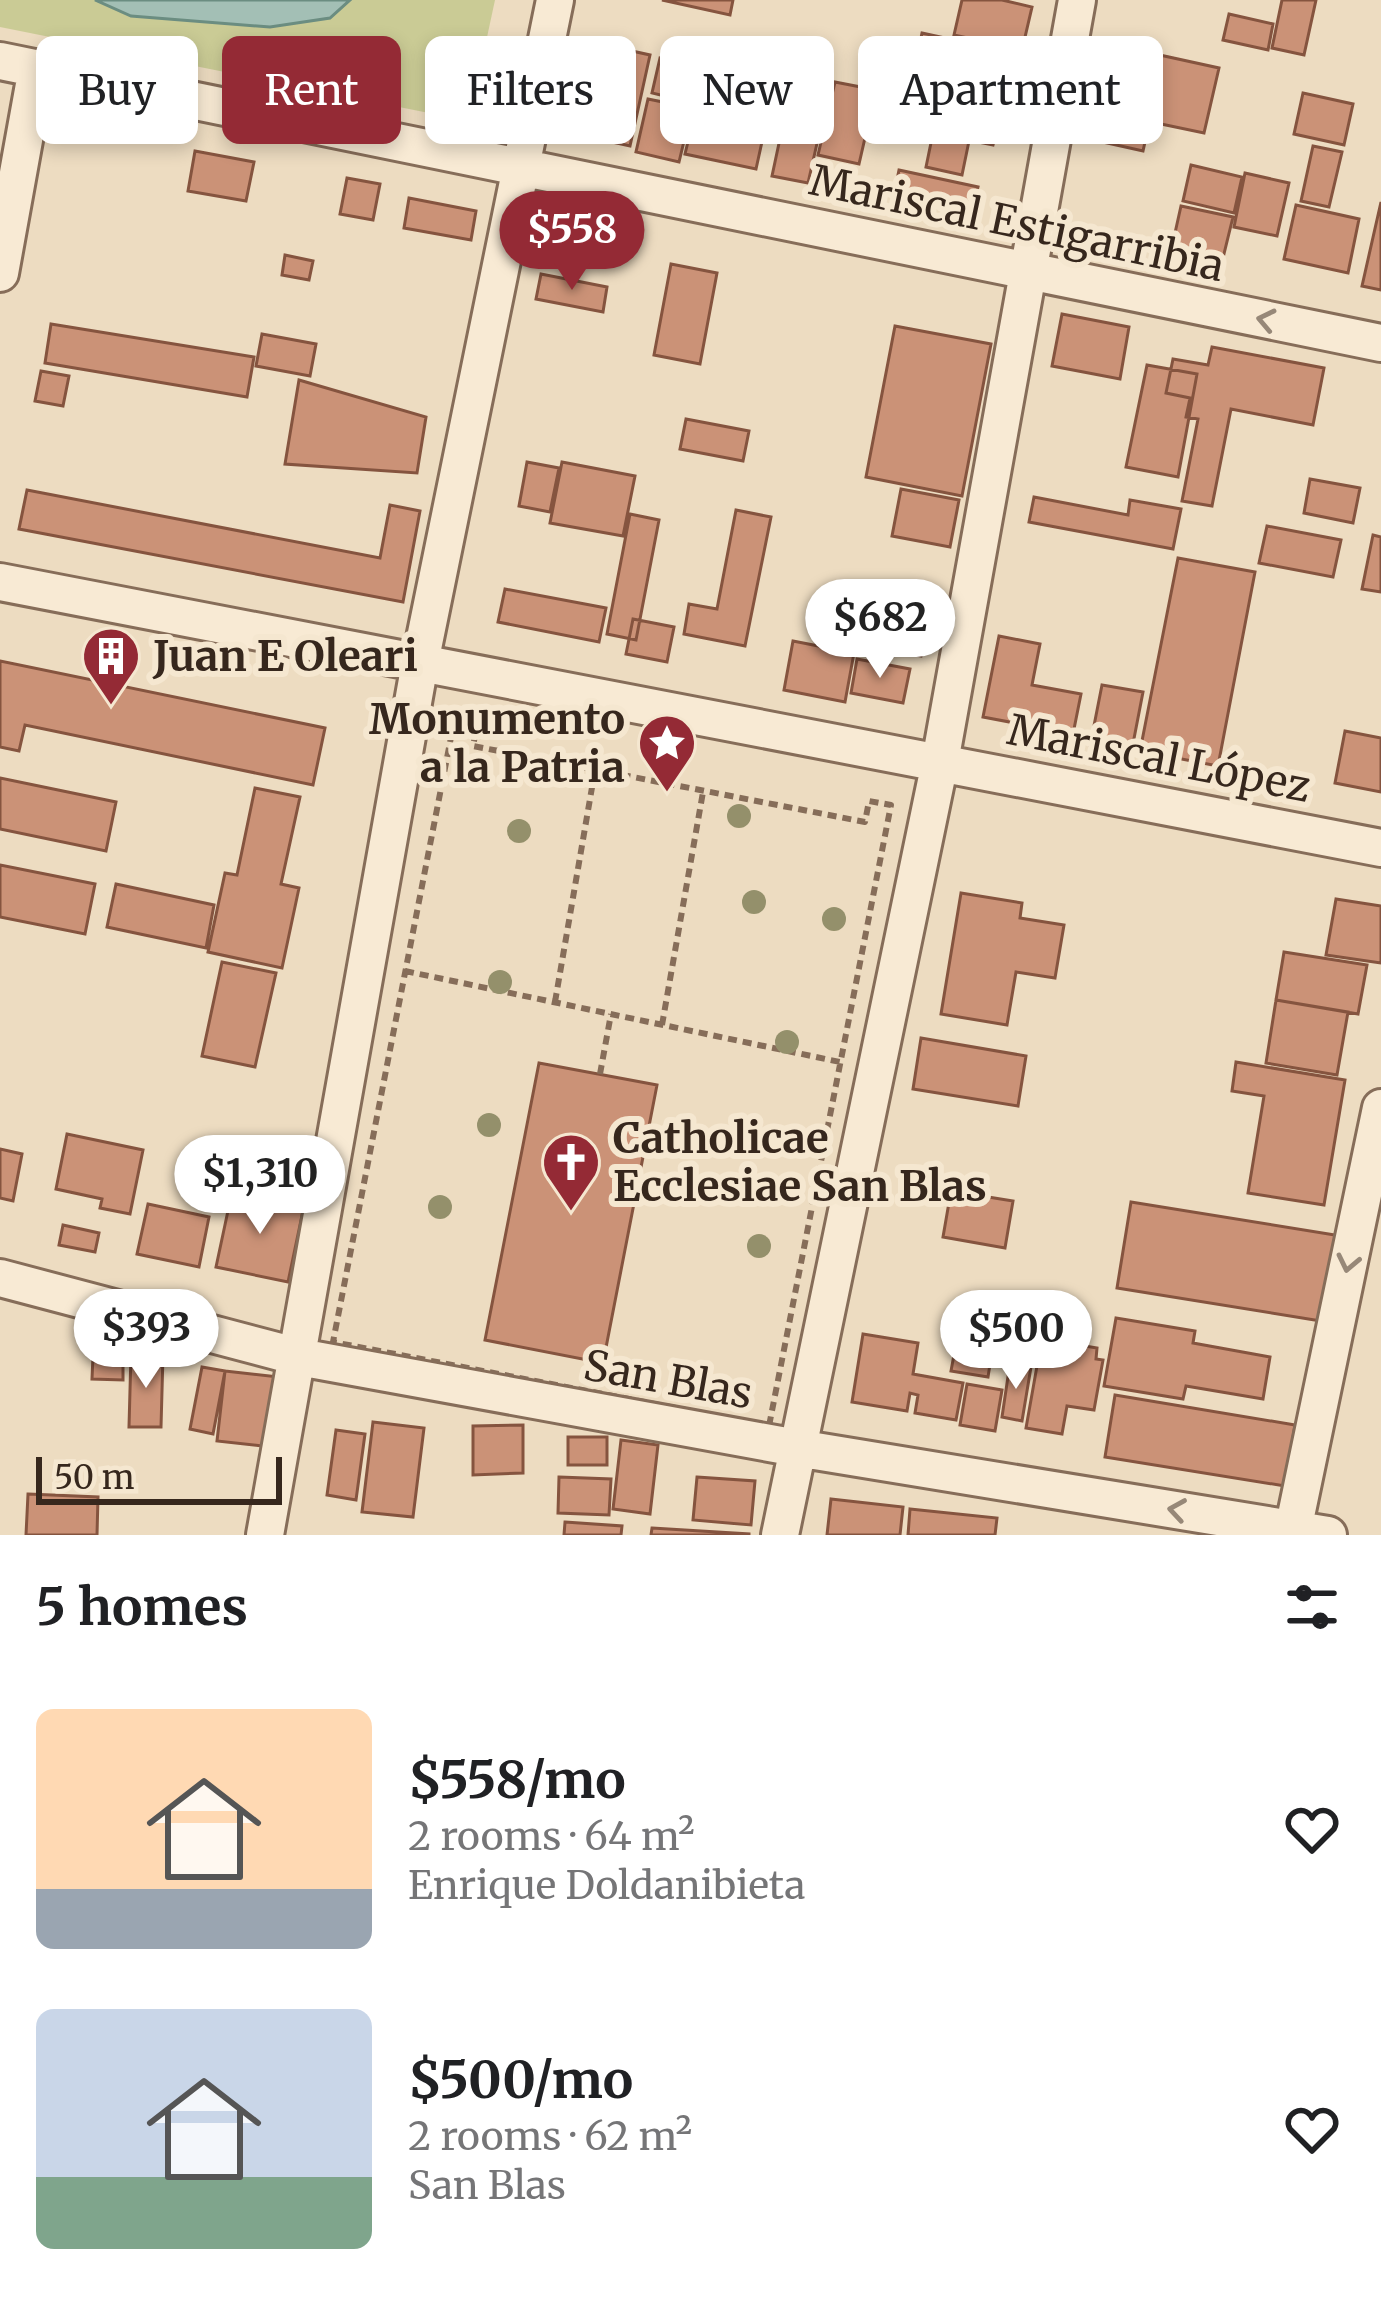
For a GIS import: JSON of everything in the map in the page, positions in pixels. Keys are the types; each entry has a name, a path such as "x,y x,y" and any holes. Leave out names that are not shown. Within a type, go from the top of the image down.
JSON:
{"street":[{"path":"265,1535 420,663 555,0"},
{"path":"780,1535 940,762 1077,0"},
{"name":"Mariscal Estigarribia","path":"0,61 36,68"},
{"path":"0,273 36,74"},
{"name":"Mariscal Estigarribia","path":"198,101 1381,343"},
{"name":"Mariscal López","path":"0,581 1381,848"},
{"path":"1304,1533 1381,1108"},
{"name":"San Blas","path":"0,1278 299,1357 797,1448 1304,1533"}],"path":[{"path":"454,722 477,726 473,746 595,770 865,822 869,801 890,805 769,1426 333,1342 454,722"},
{"path":"555,1003 595,770"},
{"path":"662,1025 704,790"},
{"path":"405,971 840,1062"},
{"path":"600,1074 611,1014"}],"green space":[{"path":"0,0 495,0 487,36 425,36 425,112 401,107 401,36 222,36 222,71 198,67 198,36 45,36 0,27"}],"water":[{"path":"95,0 350,0 330,18 270,27 131,16"}],"building":[{"path":"662,0 733,0 730,15"},
{"path":"962,0 1002,0 1032,7 1025,36 954,35"},
{"path":"1282,0 1316,0 1304,55 1272,48"},
{"path":"1229,14 1273,24 1268,50 1223,40"},
{"path":"636,52 650,55 636,119"},
{"path":"1163,56 1219,68 1204,133 1163,124"},
{"path":"660,58 660,95 652,93"},
{"path":"835,82 858,86 858,144 864,144 859,164 818,155 821,144 834,144"},
{"path":"1303,93 1353,104 1344,145 1294,134"},
{"path":"648,99 660,101 660,144 683,144 679,162 636,152"},
{"path":"687,144 762,144 756,169 685,154"},
{"path":"779,144 817,144 808,183 772,176"},
{"path":"931,144 968,144 962,175 926,167"},
{"path":"1112,144 1145,144 1143,151"},
{"path":"1313,146 1342,152 1329,207 1301,201"},
{"path":"195,151 254,162 246,201 188,191"},
{"path":"1191,165 1242,177 1234,213 1183,201"},
{"path":"899,170 978,187 972,212 894,194"},
{"path":"1245,173 1289,183 1277,236 1234,227"},
{"path":"347,178 380,184 373,220 340,214"},
{"path":"409,198 476,211 471,240 404,228"},
{"path":"1381,202 1381,290 1362,286"},
{"path":"1296,205 1359,219 1348,273 1284,259"},
{"path":"1181,206 1233,217 1222,262 1171,251"},
{"path":"285,255 313,261 309,280 282,275"},
{"path":"671,264 717,273 700,364 654,355"},
{"path":"541,274 607,287 603,312 536,299"},
{"path":"1062,314 1129,327 1120,379 1052,366"},
{"path":"51,324 254,357 247,397 45,363"},
{"path":"895,326 991,344 962,496 866,477"},
{"path":"262,334 316,344 310,376 256,366"},
{"path":"1212,347 1324,368 1313,425 1231,409 1212,506 1182,501 1198,419 1186,417 1190,398 1166,393 1173,359 1208,365"},
{"path":"1147,365 1197,374 1178,477 1126,467"},
{"path":"41,371 69,376 63,406 35,401"},
{"path":"299,380 426,417 417,473 285,464"},
{"path":"686,419 749,431 743,461 680,449"},
{"path":"527,462 559,468 550,512 519,506"},
{"path":"562,462 635,476 623,536 550,523"},
{"path":"1310,479 1360,488 1353,523 1304,513"},
{"path":"901,489 959,500 950,547 892,536"},
{"path":"27,490 380,558 390,505 420,511 403,602 19,529"},
{"path":"1034,497 1128,515 1130,500 1181,509 1173,549 1029,522"},
{"path":"736,510 771,517 745,646 684,634 689,604 717,609"},
{"path":"630,514 659,520 636,640 607,634"},
{"path":"1267,526 1341,540 1333,577 1259,563"},
{"path":"1373,535 1381,537 1381,592 1362,589"},
{"path":"1178,558 1255,572 1218,766 1140,751"},
{"path":"505,589 606,608 599,642 498,622"},
{"path":"869,598 930,609 921,656 860,645"},
{"path":"633,619 674,627 667,662 626,654"},
{"path":"999,636 1040,644 1032,685 1081,694 1073,734 983,717"},
{"path":"793,641 854,653 845,702 784,690"},
{"path":"857,659 910,669 903,703 851,693"},
{"name":"Juan E Oleari","path":"0,661 325,728 313,785 25,725 19,751 0,747"},
{"path":"1102,685 1143,692 1131,754 1090,746"},
{"path":"1345,731 1381,738 1381,792 1335,783"},
{"path":"0,778 116,802 106,851 0,829"},
{"path":"255,788 300,797 281,884 299,888 282,968 208,952 225,873 237,875"},
{"path":"0,865 95,884 85,934 0,917"},
{"path":"116,884 214,905 206,948 107,927"},
{"path":"961,893 1022,903 1020,918 1064,925 1055,978 1016,972 1007,1025 941,1014"},
{"path":"1336,899 1381,906 1381,963 1326,955"},
{"path":"1284,952 1367,965 1358,1014 1276,1000"},
{"path":"222,962 276,973 255,1067 202,1056"},
{"path":"1276,1000 1348,1012 1337,1075 1266,1063"},
{"path":"921,1038 1026,1056 1018,1106 913,1089"},
{"path":"1236,1062 1345,1080 1324,1205 1248,1193 1264,1096 1232,1091"},
{"name":"Catholicae Ecclesiae San Blas","path":"539,1063 657,1085 603,1363 485,1340"},
{"path":"67,1134 143,1150 130,1214 100,1208 102,1199 56,1189"},
{"path":"0,1149 22,1154 13,1201 0,1198"},
{"path":"951,1191 1013,1201 1005,1248 943,1237"},
{"path":"232,1192 304,1206 288,1282 216,1267"},
{"path":"1131,1202 1341,1236 1327,1322 1117,1288"},
{"path":"148,1204 209,1217 199,1267 137,1254"},
{"path":"63,1225 99,1233 95,1252 59,1245"},
{"path":"1116,1318 1195,1331 1193,1343 1270,1357 1263,1399 1186,1386 1183,1399 1104,1386"},
{"path":"958,1333 994,1339 988,1377 951,1371"},
{"path":"863,1334 918,1343 913,1374 963,1383 956,1420 915,1413 918,1395 910,1393 907,1411 852,1402"},
{"path":"1061,1342 1097,1348 1096,1359 1103,1360 1094,1410 1067,1406 1062,1434 1026,1428 1040,1349 1060,1353"},
{"path":"131,1354 163,1355 161,1427 129,1427"},
{"path":"93,1356 123,1357 123,1380 92,1379"},
{"path":"1010,1363 1031,1367 1022,1421 1002,1417"},
{"path":"202,1367 225,1371 213,1434 190,1429"},
{"path":"225,1371 279,1377 271,1447 217,1441"},
{"path":"967,1384 1002,1390 995,1431 960,1425"},
{"path":"1115,1395 1295,1425 1285,1486 1105,1457"},
{"path":"373,1422 424,1428 413,1517 362,1512"},
{"path":"523,1425 523,1473 473,1475 473,1426"},
{"path":"336,1430 365,1434 356,1500 327,1495"},
{"path":"568,1437 607,1437 607,1465 568,1465"},
{"path":"621,1440 658,1445 650,1514 613,1509"},
{"path":"559,1477 611,1479 609,1515 558,1513"},
{"path":"697,1477 755,1481 751,1525 693,1520"},
{"path":"28,1494 98,1497 97,1535 26,1535"},
{"path":"831,1499 903,1507 900,1535 827,1535"},
{"path":"910,1509 997,1518 995,1535 908,1535"},
{"path":"565,1522 622,1526 621,1535 564,1535"},
{"path":"652,1528 749,1534 749,1535 651,1535"}],"place":[{"name":"Juan E Oleari","path":"111,707"},
{"name":"Monumento a la Patria","path":"667,794"},
{"name":"Catholicae Ecclesiae San Blas","path":"571,1213"}]}
